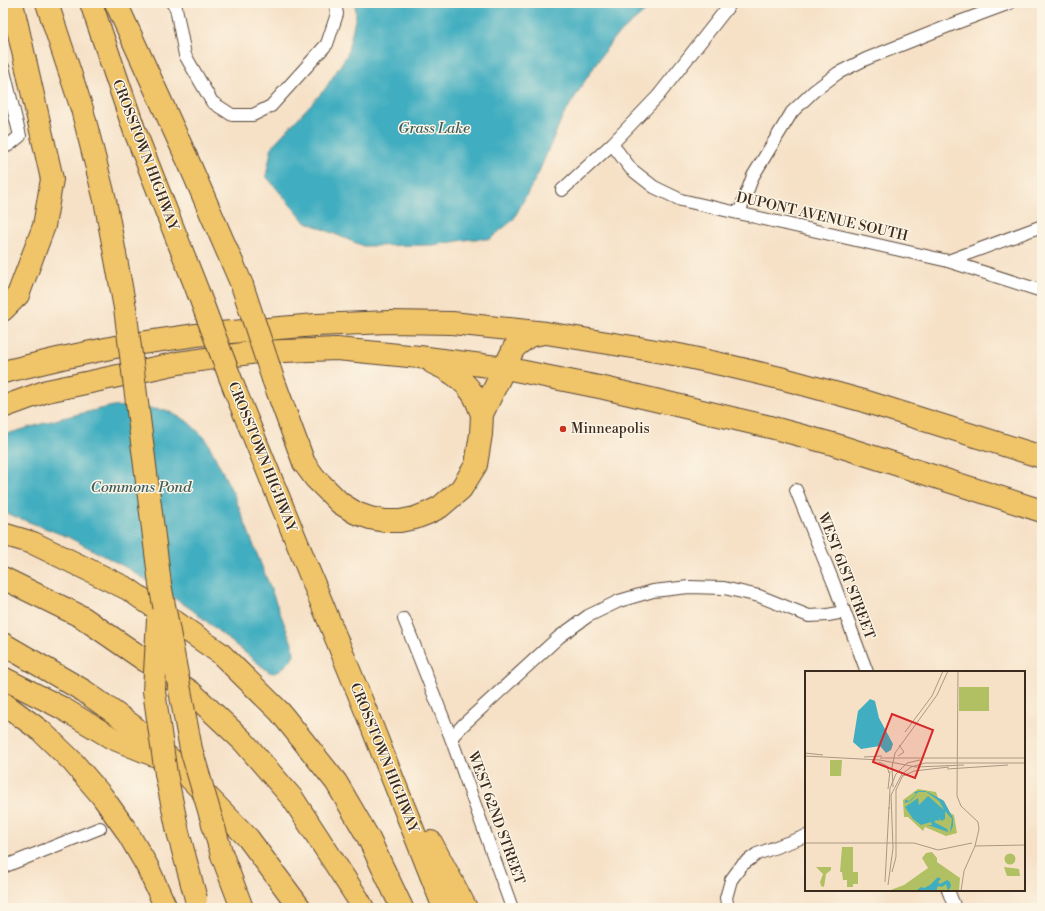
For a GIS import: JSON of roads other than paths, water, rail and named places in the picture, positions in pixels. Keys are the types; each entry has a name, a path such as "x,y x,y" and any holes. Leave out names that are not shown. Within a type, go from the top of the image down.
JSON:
{"highway":[{"path":"3,310 18,295 44,226 52,179 12,3"},
{"path":"47,3 82,109 105,200 125,308 160,584 191,749 222,855 242,908"},
{"name":"CROSSTOWN HIGHWAY","path":"91,3 134,129 236,393 367,714 444,908"},
{"path":"116,3 189,163 242,285 304,463 315,478 340,503 356,513 385,521 400,521 416,518 440,507 461,489 476,465 481,434 482,414 514,348 529,336 546,333"},
{"path":"3,372 120,346 196,335 316,325 389,322 452,323 546,333 679,355 784,379 864,401 1042,457"},
{"path":"3,407 47,391 95,380 178,363 257,352 337,349 419,357 504,368 604,388 770,427 834,444 1042,511"},
{"path":"419,357 446,368 460,378 473,394 482,414"},
{"path":"3,534 33,543 128,589 220,653 280,712 336,782 368,837 402,908"},
{"path":"3,578 82,617 191,692 243,741 293,799 363,908"},
{"path":"160,584 154,691 166,774 178,832 198,903"},
{"path":"3,644 84,691 133,726 178,766 248,838 300,908"},
{"path":"3,678 62,708 112,738 178,766"},
{"path":"3,704 41,731 72,761 102,796 126,830 147,866 166,908"},
{"path":"367,714 439,858 466,908"}],"street":[{"path":"174,6 185,55 212,102 232,115 253,115 271,106 327,44 337,14 335,3"},
{"path":"562,190 612,144 658,96 731,3"},
{"path":"740,213 753,176 792,112 814,91 838,73 866,59 1010,3"},
{"path":"3,67 20,136 3,148"},
{"name":"DUPONT AVENUE SOUTH","path":"612,144 631,169 654,187 682,200 948,261 1042,291"},
{"path":"948,261 1042,226"},
{"name":"WEST 61ST STREET","path":"796,490 867,671"},
{"path":"451,738 468,720 559,638 588,616 619,601 653,591 689,587 724,588 759,596 809,616 844,612"},
{"name":"WEST 62ND STREET","path":"404,619 451,738 512,908"},
{"path":"3,867 100,828"},
{"path":"728,908 726,898 731,880 742,865 757,854 805,836"},
{"path":"948,891 955,908"}],"water":[{"name":"Grass Lake","path":"355,3 655,3 613,39 586,79 562,118 538,174 513,220 490,239 471,239 433,245 363,246 304,221 266,176 272,146 325,89 347,55 356,15"},
{"name":"Commons Pond","path":"113,406 166,410 187,421 206,439 234,495 293,646 294,654 291,660 280,671 274,673 269,672 191,609 129,569 68,537 3,512 3,435 62,418"}],"place":[{"name":"Minneapolis","path":"563,429"}]}
